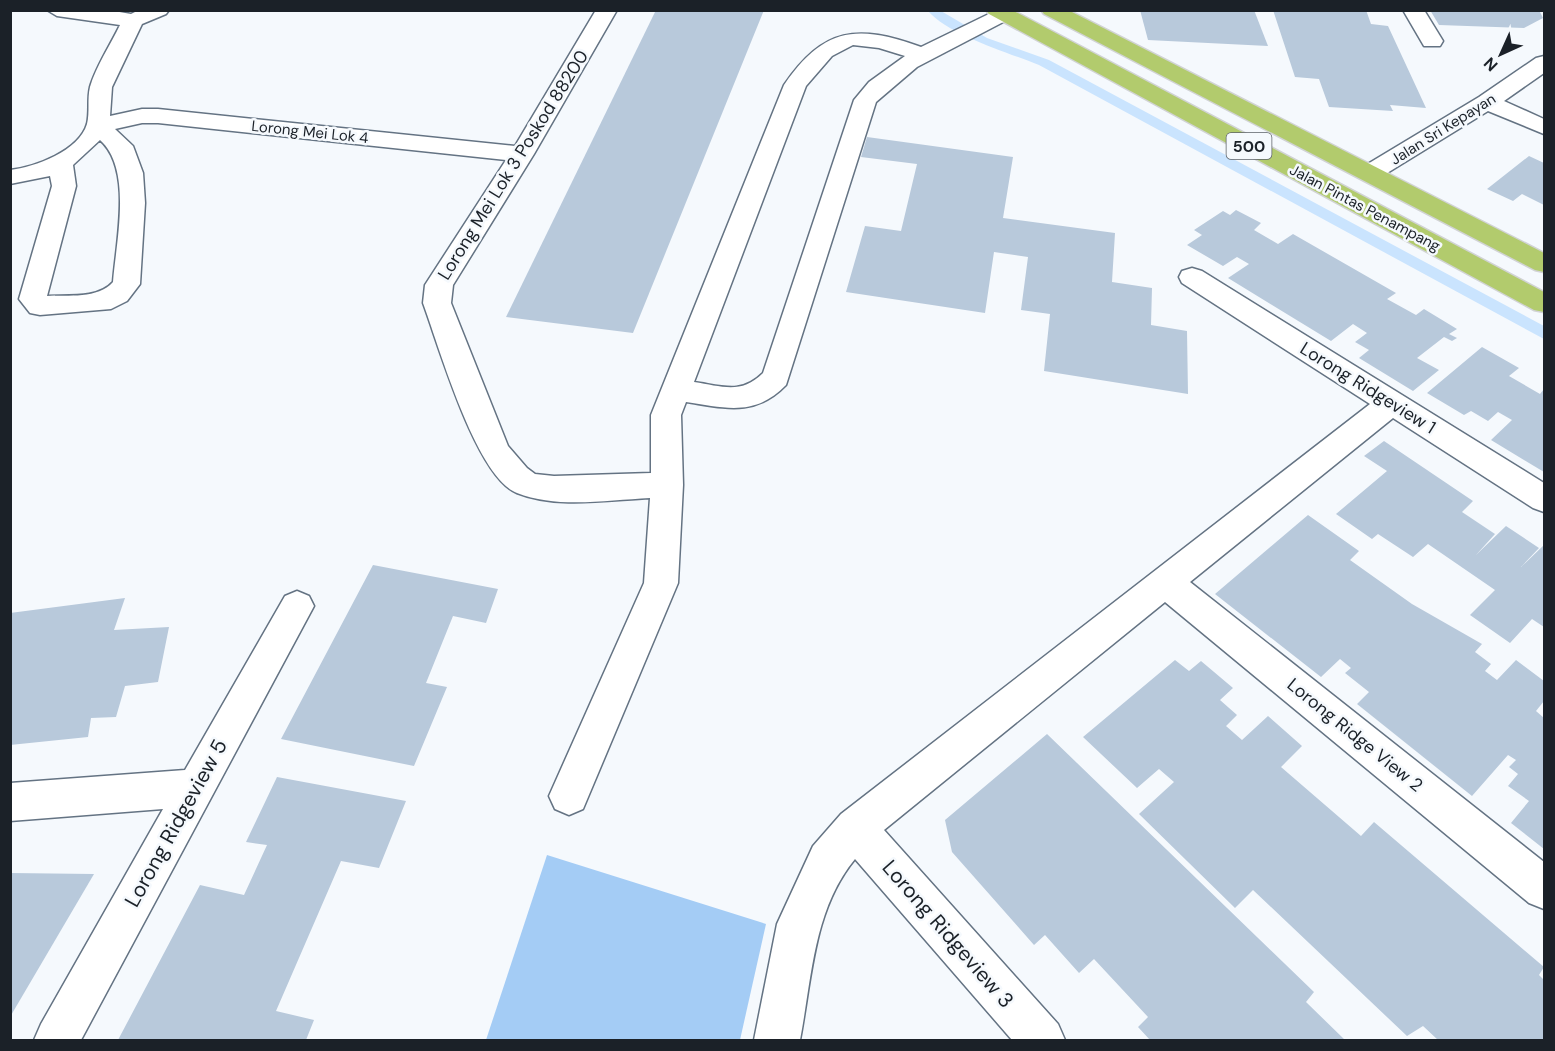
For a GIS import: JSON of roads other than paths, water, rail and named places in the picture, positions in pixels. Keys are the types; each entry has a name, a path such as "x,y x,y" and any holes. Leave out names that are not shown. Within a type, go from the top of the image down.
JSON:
{"main road":[{"name":"Jalan Pintas Penampang","path":"1051,10 1545,264"},
{"name":"Jalan Pintas Penampang","path":"999,13 1545,303"}],"street":[{"path":"57,10 133,20 159,10"},
{"name":"Lorong Mei Lok 3 Poskod 88200","path":"607,10 522,154 439,285 436,303 493,447 505,468 527,484 558,487 667,485"},
{"path":"1413,10 1432,41"},
{"path":"676,390 740,399 762,392 776,378 865,100 877,84 999,13"},
{"path":"10,177 42,172 61,165 85,145 98,126 101,87 133,20"},
{"path":"569,796 661,583 667,485 666,415 786,103 808,65 837,43 855,37 876,38 925,56"},
{"name":"Jalan Sri Kepayan","path":"1370,173 1487,102 1545,63"},
{"path":"1487,102 1545,128"},
{"name":"Lorong Mei Lok 4","path":"98,126 142,116 158,116 522,154"},
{"path":"61,165 64,186 33,299 40,306 101,302 117,295 126,284 132,202 127,158 121,146 98,126"},
{"name":"Lorong Ridgeview 1","path":"1192,277 1545,499"},
{"path":"777,1041 798,924 828,860 855,828 1392,403"},
{"name":"Lorong Ridge View 2","path":"1166,582 1545,888"},
{"name":"Lorong Ridgeview 5","path":"57,1041 297,606"},
{"path":"10,802 195,788"},
{"name":"Lorong Ridgeview 3","path":"855,828 1042,1041"}]}
